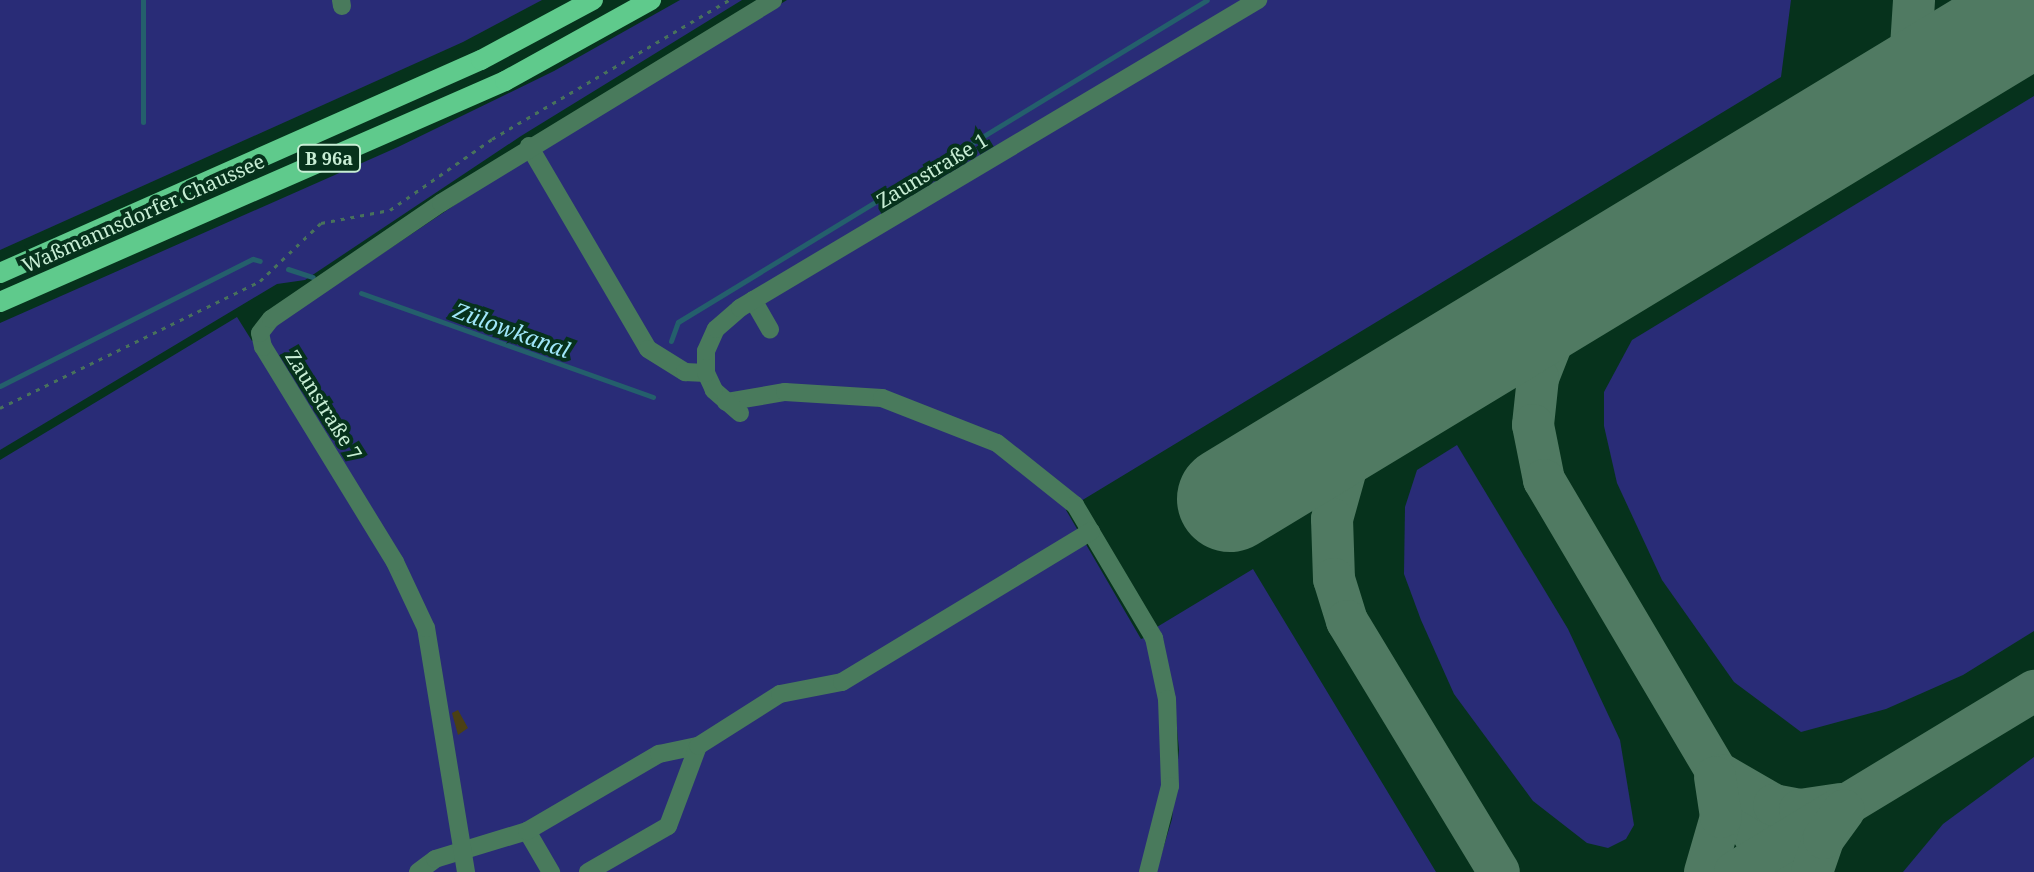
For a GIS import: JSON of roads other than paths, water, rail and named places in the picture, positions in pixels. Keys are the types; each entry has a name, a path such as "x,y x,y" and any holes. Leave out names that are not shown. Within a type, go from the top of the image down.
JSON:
{"main road":[{"name":"Waßmannsdorfer Chaussee","path":"0,273 481,60 593,0"},
{"name":"Waßmannsdorfer Chaussee","path":"0,302 505,81 651,0"}],"lane":[{"name":"Zaunstraße 7","path":"463,853 426,628 395,562 263,347 260,333 271,319 529,146 773,0"},
{"name":"Zaunstraße 1","path":"706,373 706,351 716,329 753,300 1258,0"},
{"path":"529,146 648,349 685,372 706,373 733,408 785,392 882,398 997,443 1075,505 1154,638 1167,699 1170,786 1148,872"},
{"path":"753,300 770,330"},
{"path":"418,872 527,831 659,754 698,746 780,694 842,682 1091,531"},
{"path":"588,872 668,826 698,746"},
{"path":"527,831 551,872"},
{"path":"463,853 466,872"}],"waterway":[{"path":"143,0 143,122"},
{"path":"671,341 678,322 1207,0"},
{"name":"Zülowkanal","path":"0,386 253,259 260,261"},
{"name":"Zülowkanal","path":"288,269 313,277"},
{"name":"Zülowkanal","path":"361,293 653,397"}]}
